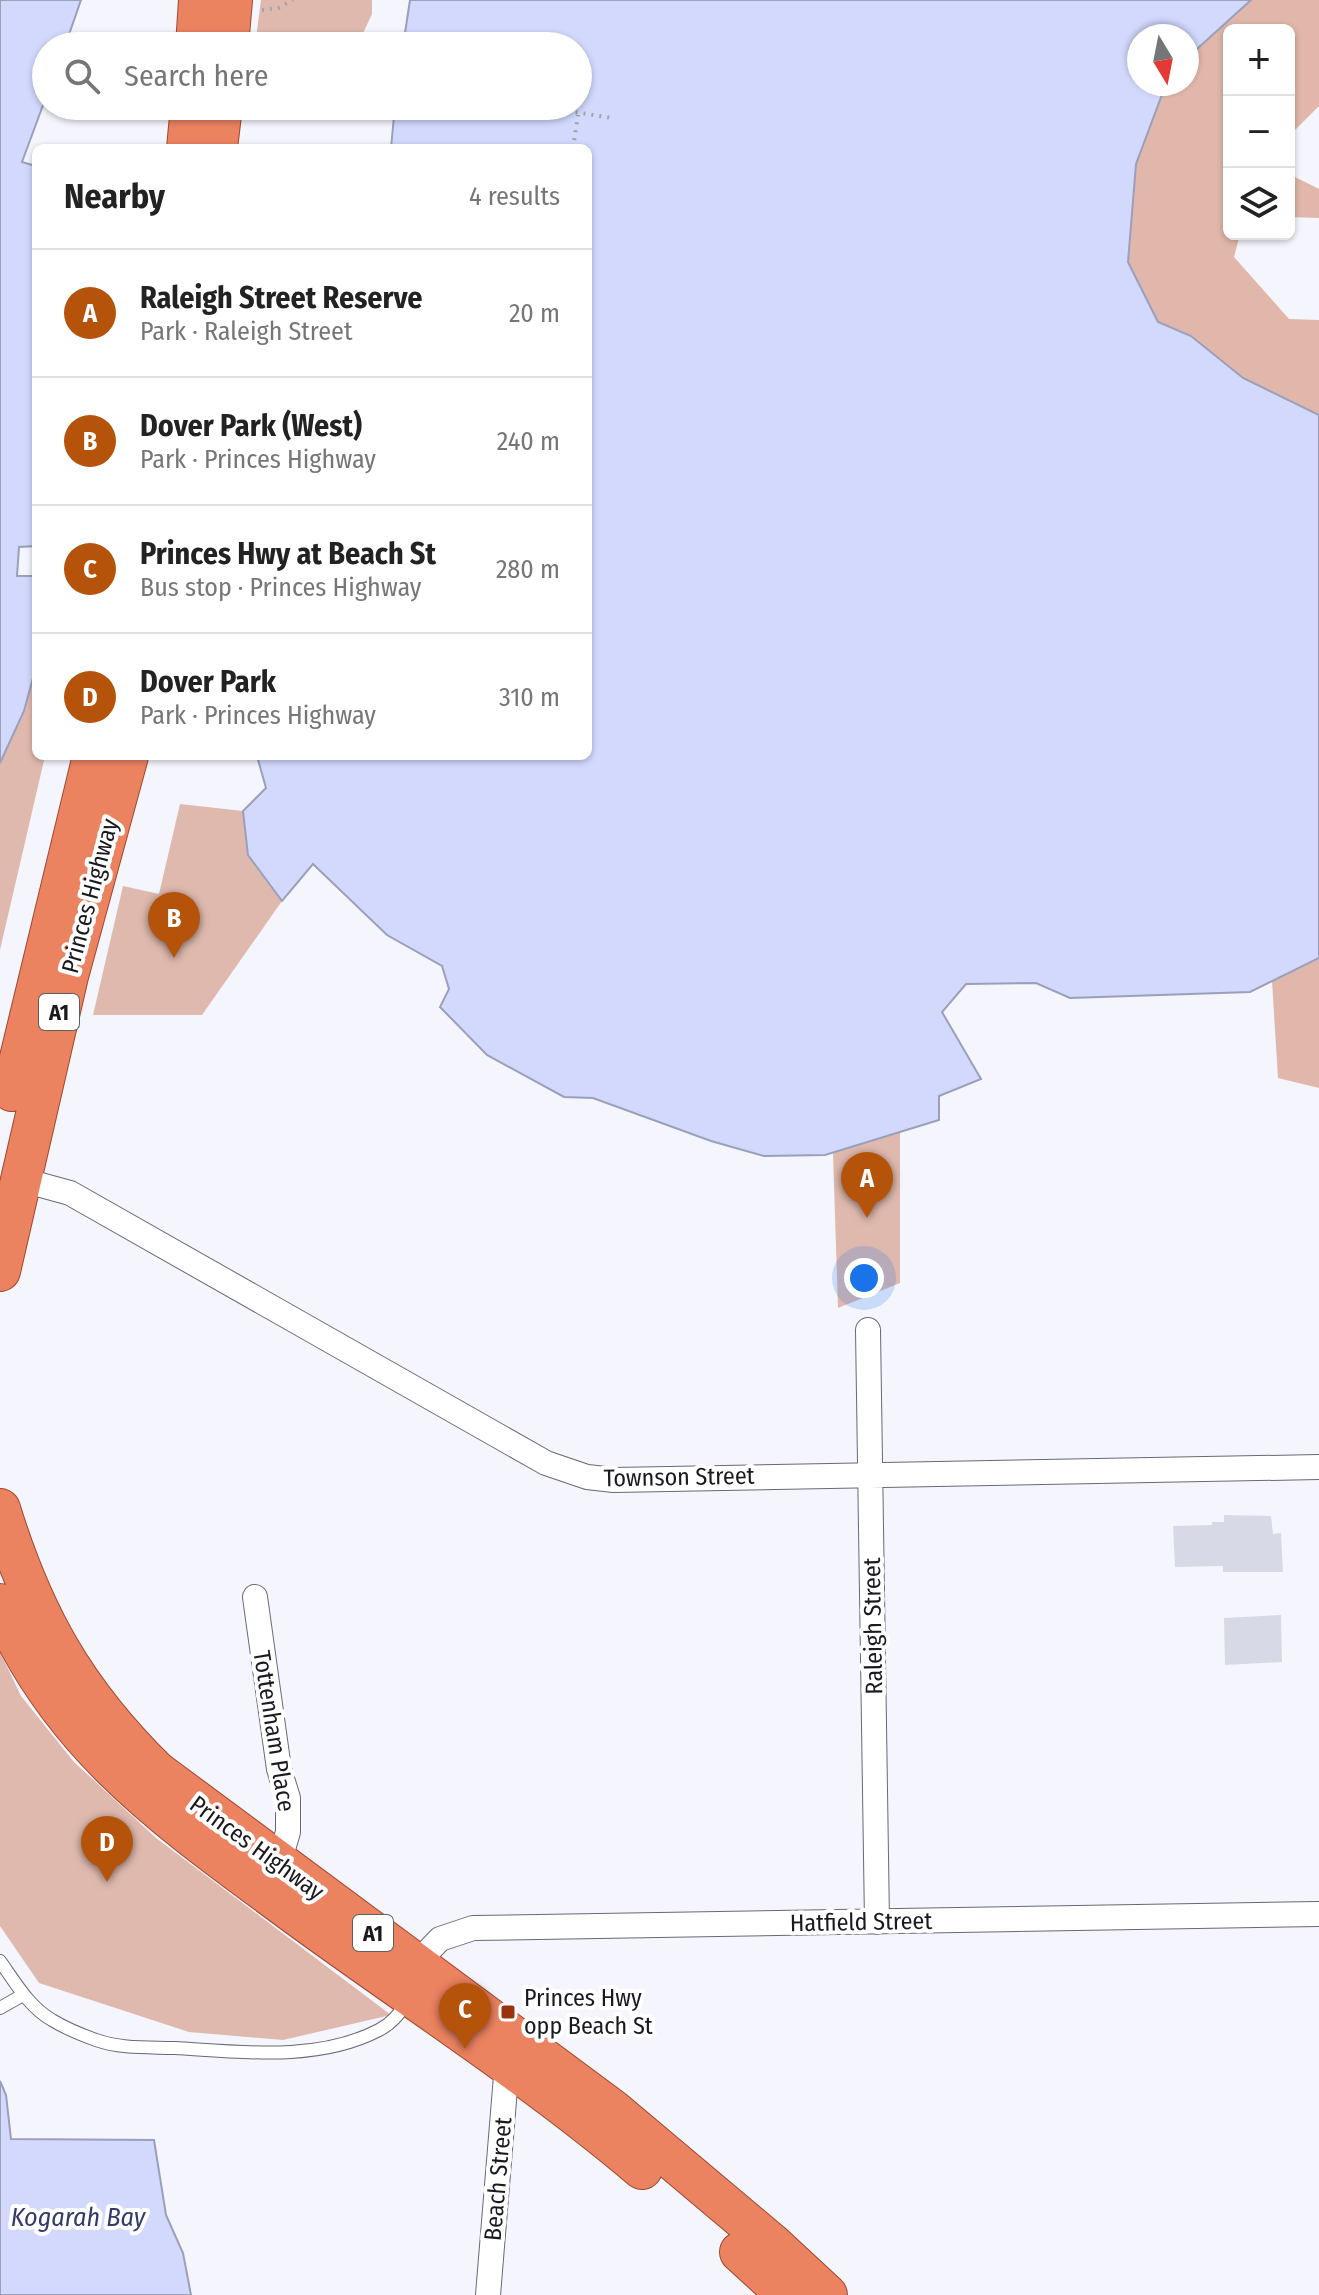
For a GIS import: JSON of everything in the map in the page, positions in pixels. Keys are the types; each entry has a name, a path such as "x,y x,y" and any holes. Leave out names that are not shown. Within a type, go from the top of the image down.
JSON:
{"highway":[{"path":"197,32 199,0"},
{"path":"233,32 242,4"},
{"path":"187,144 190,120"},
{"path":"217,144 220,120"},
{"name":"Princes Highway","path":"0,1142 92,760"},
{"name":"Princes Highway","path":"0,1271 64,991 127,760"},
{"name":"Princes Highway","path":"0,1509 41,1621 76,1681 102,1714 156,1771 279,1863 507,2064 626,2156 787,2295"},
{"name":"Princes Highway","path":"0,1604 46,1689 89,1747 120,1778 184,1832 613,2110 771,2243 827,2295"}],"street":[{"name":"Townson Street","path":"19,1179 70,1193 565,1472 614,1480 1319,1467"},
{"name":"Raleigh Street","path":"868,1330 877,1922"},
{"name":"Tottenham Place","path":"255,1597 279,1769 288,1798 288,1832 279,1863"},
{"name":"Hatfield Street","path":"413,1981 440,1939 473,1928 1319,1914"},
{"name":"Beach Street","path":"488,2295 507,2064"}],"lane":[{"path":"0,1961 23,1995 53,2021 96,2041 125,2046 271,2053 312,2049 364,2037 392,2022 413,1981"},
{"path":"0,2008 23,1995"}],"path":[{"path":"242,4 278,8 293,0"},
{"path":"592,116 612,118"},
{"path":"574,144 577,120"}],"shaded area":[{"path":"261,0 372,0 372,14 364,32 257,32"},
{"path":"1251,0 1319,0 1319,106 1295,130 1295,24 1225,24"},
{"path":"1223,25 1223,240 1238,240 1234,257 1289,319 1319,320 1319,415 1243,378 1191,336 1158,322 1128,263 1136,163 1160,96 1199,96 1199,47"},
{"path":"1295,177 1319,189 1319,218 1295,217"},
{"path":"32,682 32,760 44,760 0,950 0,763 24,711"},
{"path":"180,804 243,811 248,855 282,901 202,1015 93,1015 123,886 159,894"},
{"path":"1319,958 1319,1088 1278,1078 1272,981"},
{"path":"900,1132 900,1283 838,1308 833,1153"},
{"path":"0,1652 21,1696 74,1762 156,1838 391,2015 283,2040 189,2032 39,1983 0,1926"}],"water":[{"path":"0,0 81,0 70,32 32,32 32,120 38,120 22,162 32,165 32,546 19,547 17,576 32,576 32,682 24,711 0,763"},
{"path":"410,0 1251,0 1199,47 1199,24 1127,24 1127,96 1162,96 1136,164 1128,262 1158,322 1191,336 1243,378 1319,415 1319,958 1250,992 1070,998 1036,983 966,984 942,1012 981,1079 939,1096 939,1120 825,1155 764,1156 711,1141 593,1098 564,1097 487,1055 440,1007 449,989 442,966 387,935 313,864 282,901 248,855 243,811 266,788 258,760 592,760 592,144 391,144 394,120 592,120 592,32 405,32"},
{"name":"Kogarah Bay","path":"0,2081 6,2095 11,2139 154,2140 166,2215 183,2253 191,2295 0,2295"}],"building":[{"path":"1224,1515 1271,1516 1273,1534 1281,1533 1283,1572 1223,1572 1223,1566 1175,1567 1173,1526 1212,1525 1212,1522 1224,1522"},
{"path":"1281,1615 1282,1662 1225,1665 1224,1618"}],"place":[{"name":"Dover Park (West)","path":"174,958"},
{"name":"Raleigh Street Reserve","path":"867,1218"},
{"name":"Dover Park","path":"107,1882"},
{"name":"Princes Hwy opp Beach St","path":"508,2012"},
{"name":"Princes Hwy at Beach St","path":"465,2049"}]}
